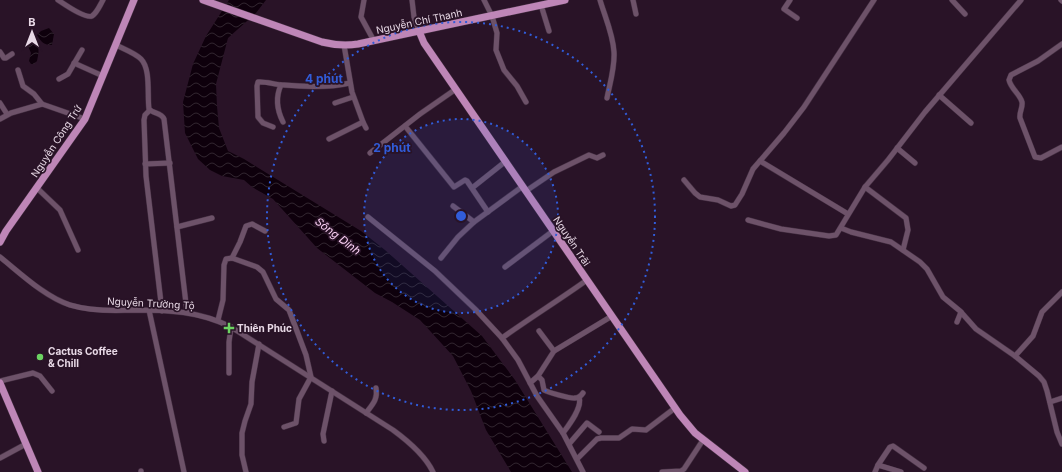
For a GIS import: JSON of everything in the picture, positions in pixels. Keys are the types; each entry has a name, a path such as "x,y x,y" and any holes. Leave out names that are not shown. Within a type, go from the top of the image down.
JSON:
{"main road":[{"name":"Nguyễn Công Trứ","path":"0,242 6,231 84,119 134,0"},
{"name":"Nguyễn Chí Thanh","path":"203,0 329,44 344,45 374,41 565,0"},
{"name":"Nguyễn Trãi","path":"419,31 424,44 689,427 703,440 745,472"},
{"path":"0,382 38,472"}],"street":[{"path":"58,0 84,15 89,16 94,14 102,0"},
{"path":"364,0 361,17 374,41"},
{"name":"Nguyễn Trãi","path":"412,0 419,31"},
{"path":"484,0 492,16 497,33 496,50 504,70 517,86 526,102"},
{"path":"600,0 612,38 614,51 607,98"},
{"path":"633,0 636,14"},
{"path":"790,0 784,9 797,18"},
{"path":"684,180 700,197 718,200 732,206 735,205 739,200 749,177 760,161 804,107 874,0"},
{"path":"952,0 964,14"},
{"path":"748,220 781,230 829,236 836,235 865,187 940,95 1021,0"},
{"path":"541,5 549,31"},
{"path":"1062,44 1038,61 1012,75 1009,79 1022,102 1019,113 1020,118 1035,157 1041,158 1062,147"},
{"path":"116,45 137,56 144,63 148,86 150,110 145,115 144,120 145,164 162,311"},
{"path":"344,45 353,97 366,128"},
{"path":"60,79 66,76 82,50"},
{"path":"0,52 4,58 12,54"},
{"path":"74,63 103,76"},
{"path":"18,70 23,86 34,94 42,104 84,119"},
{"path":"273,127 263,123 258,117 257,84 261,82 280,85 329,87 350,83"},
{"path":"280,85 277,94 277,102 279,114 284,122"},
{"path":"370,153 456,89"},
{"path":"940,95 970,123"},
{"path":"335,103 353,97"},
{"path":"0,103 7,114"},
{"path":"0,118 7,114 42,104"},
{"path":"150,110 161,114 164,119 187,312"},
{"path":"329,139 363,122"},
{"path":"405,126 454,187 465,180 467,181 488,212"},
{"path":"897,148 915,164"},
{"path":"441,258 458,237 474,222 525,188 589,155 597,158 603,156"},
{"path":"472,188 506,161"},
{"path":"760,161 848,214"},
{"path":"145,164 170,163"},
{"path":"865,187 906,218 908,230 903,250"},
{"path":"37,188 60,210 78,250"},
{"path":"453,206 474,222"},
{"path":"368,216 435,271 476,310 502,338 518,360 537,396 570,444 583,472"},
{"path":"177,227 212,218"},
{"path":"232,258 246,226 252,224 265,231"},
{"path":"841,228 888,241 903,250 924,266 943,297 961,312 976,329 1015,356 1041,379 1047,391 1057,432 1062,444"},
{"path":"505,267 553,231"},
{"name":"Nguyễn Trường Tộ","path":"0,257 45,291 66,303 80,307 111,310 187,312 218,320 311,377 402,437 421,455 433,472"},
{"path":"218,320 223,300 224,265 226,259 232,258 259,268 265,274 276,299 289,310 306,355 311,377 299,399 296,423 284,427"},
{"path":"502,338 541,310 566,296 587,280"},
{"path":"1015,356 1033,336 1042,312 1062,292"},
{"path":"149,310 184,472"},
{"path":"958,322 961,312"},
{"path":"530,383 538,376 554,351 612,316"},
{"path":"229,373 229,342 231,327"},
{"path":"539,331 554,351"},
{"path":"246,472 242,455 242,433 251,404 252,382 259,344"},
{"path":"0,382 33,373 40,376 52,391"},
{"path":"538,376 542,380 543,389 547,392 573,398 581,395 575,414 563,433"},
{"path":"366,413 375,402 377,394 376,388"},
{"path":"324,441 323,434 332,391"},
{"path":"1050,402 1062,398"},
{"path":"577,459 597,439 619,438 632,429 642,431 646,430 675,408"},
{"path":"570,444 587,423 599,432"},
{"path":"662,472 681,471 686,468 703,440"},
{"path":"0,458 26,444"},
{"path":"875,472 890,447 893,446 924,468"},
{"path":"878,465 901,472"}],"water":[{"name":"Sông Dinh","path":"229,0 266,0 256,13 228,38 216,84 219,128 228,151 244,159 361,231 385,250 482,336 515,380 572,472 511,472 486,430 471,391 453,356 420,320 375,293 317,248 273,199 252,187 244,180 222,176 210,170 198,159 185,133 183,102 193,64 206,36"},
{"path":"49,28 54,34 52,45 43,43 37,35 41,31"},
{"path":"34,40 38,47 38,55 37,61 34,64 31,64 29,61 31,53 27,44"}],"place":[{"name":"Thiên Phúc","path":"229,328"},
{"name":"Cactus Coffee & Chill","path":"40,357"}]}
